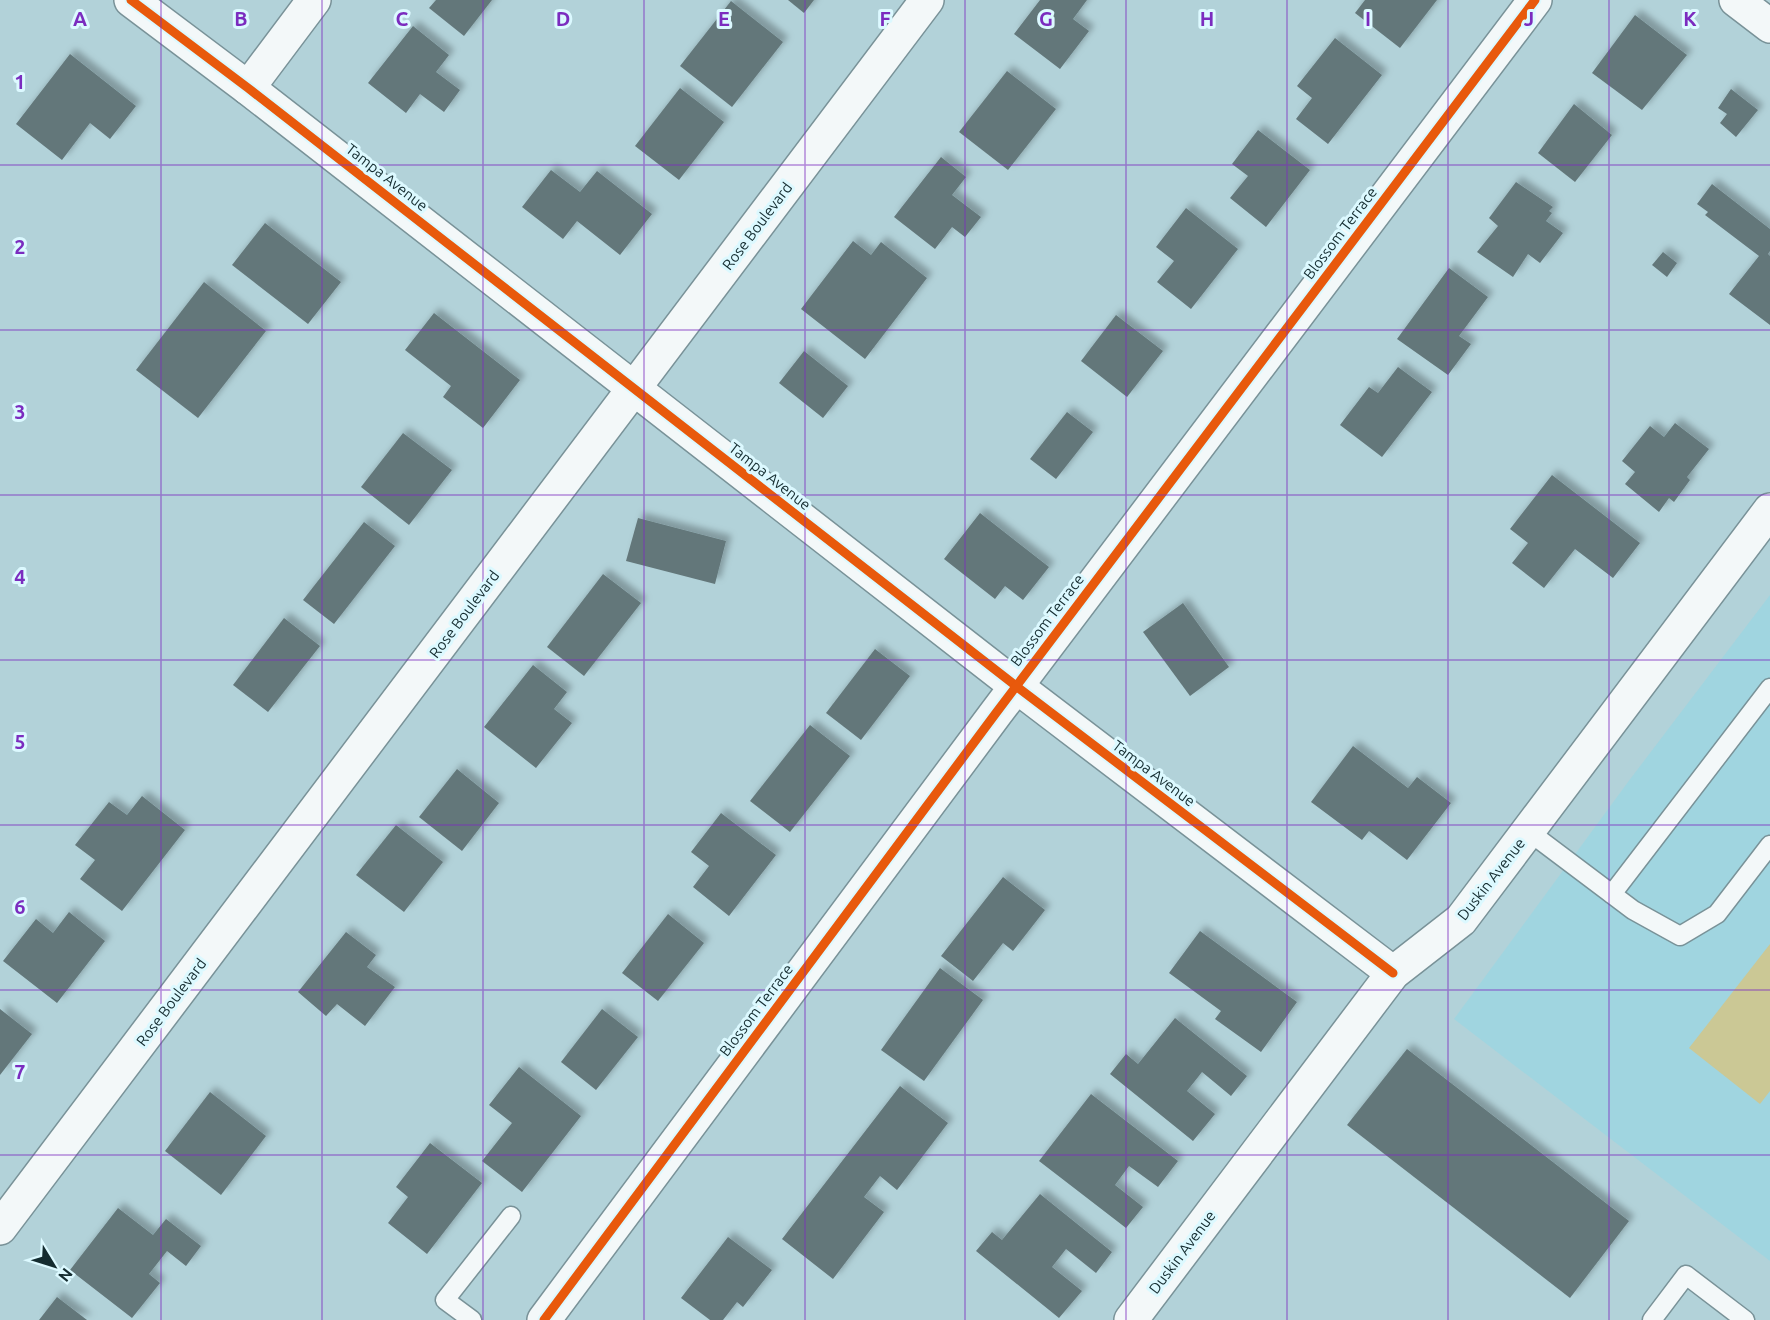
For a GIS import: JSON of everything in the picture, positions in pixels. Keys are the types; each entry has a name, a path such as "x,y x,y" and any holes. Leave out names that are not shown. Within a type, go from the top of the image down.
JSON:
{"street":[{"name":"Tampa Avenue","path":"131,0 248,88 1016,686 1393,973"},
{"path":"248,88 314,0"},
{"name":"Rose Boulevard","path":"0,1228 927,0"},
{"name":"Blossom Terrace","path":"544,1320 1016,686 1535,0"},
{"path":"1736,0 1770,26"},
{"name":"Duskin Avenue","path":"1131,1320 1393,973 1461,920 1770,510"}],"lane":[{"path":"1612,894 1770,688"},
{"path":"1528,831 1633,910 1680,936 1717,914 1770,845"},
{"path":"472,1320 445,1300 511,1216"},
{"path":"1652,1320 1686,1275 1745,1320"}],"shaded area":[{"path":"1770,595 1770,1261 1454,1019 1628,782"},
{"path":"1770,944 1770,1091 1760,1104 1689,1048"}],"building":[{"path":"436,0 492,0 464,36 429,8"},
{"path":"788,0 814,0 804,13"},
{"path":"1040,0 1087,0 1073,19 1089,31 1060,69 1014,34"},
{"path":"1365,0 1437,0 1400,48 1355,13"},
{"path":"731,1 783,42 732,107 680,66"},
{"path":"1635,15 1687,55 1642,110 1592,73"},
{"path":"413,26 449,55 436,72 460,90 444,112 420,94 406,113 368,83"},
{"path":"1335,38 1382,75 1328,144 1296,119 1312,98 1297,86"},
{"path":"70,54 136,106 110,139 90,123 62,160 16,124"},
{"path":"1007,71 1056,109 1008,170 959,132"},
{"path":"680,88 724,122 679,180 635,146"},
{"path":"1731,89 1758,110 1736,137 1720,123 1727,114 1718,108"},
{"path":"1574,104 1612,135 1575,182 1538,153"},
{"path":"1258,130 1310,170 1266,227 1230,198 1248,176 1232,164"},
{"path":"941,157 966,177 952,195 981,217 965,237 952,227 935,249 894,217"},
{"path":"551,170 580,192 597,171 652,214 620,255 577,221 563,239 522,207"},
{"path":"1516,182 1553,207 1546,221 1563,233 1540,263 1528,254 1513,277 1477,252 1498,226 1489,218"},
{"path":"1712,184 1770,229 1768,254 1770,256 1770,325 1729,294 1759,256 1705,215 1708,212 1697,204"},
{"path":"1186,208 1238,249 1191,309 1157,282 1174,261 1156,247"},
{"path":"265,223 341,282 308,324 232,265"},
{"path":"853,241 871,255 881,242 927,278 865,359 801,309"},
{"path":"1663,252 1677,263 1667,277 1652,265"},
{"path":"1449,268 1488,297 1459,336 1471,344 1448,375 1397,339"},
{"path":"204,282 266,331 198,418 136,370"},
{"path":"434,313 520,380 483,428 443,397 451,386 405,350"},
{"path":"1116,315 1163,351 1127,397 1081,361"},
{"path":"804,351 848,386 823,418 779,383"},
{"path":"1398,367 1432,392 1382,457 1340,425 1369,387 1378,393"},
{"path":"1067,412 1093,432 1056,479 1030,459"},
{"path":"1675,423 1709,449 1687,477 1690,480 1674,502 1669,498 1659,512 1625,484 1635,472 1622,461 1650,426 1664,437"},
{"path":"403,433 452,470 409,525 361,487"},
{"path":"1552,475 1640,543 1613,578 1575,549 1544,588 1512,563 1528,543 1510,529"},
{"path":"980,513 1049,567 1023,600 1005,586 995,599 944,559"},
{"path":"638,518 726,541 715,584 626,561"},
{"path":"364,522 395,546 334,624 303,600"},
{"path":"603,574 641,603 584,676 547,647"},
{"path":"1183,603 1229,667 1190,696 1143,632"},
{"path":"284,618 320,646 268,712 233,685"},
{"path":"875,649 910,676 861,740 826,713"},
{"path":"533,665 567,692 554,709 572,723 536,768 484,727"},
{"path":"810,725 850,756 790,832 750,801"},
{"path":"1353,746 1408,788 1417,777 1451,803 1407,860 1369,831 1362,840 1311,802"},
{"path":"457,769 499,803 462,851 419,817"},
{"path":"142,796 185,830 122,911 80,879 95,860 75,845 109,802 127,815"},
{"path":"721,813 776,855 729,916 693,887 709,866 691,852"},
{"path":"396,825 443,862 404,912 356,875"},
{"path":"1003,877 1045,910 1013,951 1003,943 973,981 941,956"},
{"path":"69,912 105,941 57,1003 3,961 36,919 53,933"},
{"path":"668,914 704,943 658,1001 622,973"},
{"path":"1200,931 1297,1002 1261,1052 1215,1019 1221,1011 1169,973"},
{"path":"346,932 376,955 367,967 395,987 365,1026 337,1004 326,1016 298,992"},
{"path":"940,968 983,1000 924,1081 881,1050"},
{"path":"0,1009 32,1034 0,1075"},
{"path":"602,1009 638,1037 596,1090 561,1062"},
{"path":"1175,1018 1247,1076 1231,1096 1202,1072 1187,1091 1215,1114 1193,1141 1110,1074 1126,1054 1138,1064"},
{"path":"1407,1049 1629,1221 1570,1298 1347,1125"},
{"path":"519,1067 581,1116 522,1192 482,1161 512,1123 489,1105"},
{"path":"900,1086 948,1123 897,1190 880,1176 864,1197 884,1212 833,1279 782,1239"},
{"path":"210,1092 266,1136 221,1195 165,1151"},
{"path":"1091,1094 1178,1161 1158,1187 1129,1166 1115,1185 1143,1207 1126,1228 1039,1161"},
{"path":"430,1143 482,1183 427,1254 388,1223 408,1197 396,1187"},
{"path":"1040,1194 1112,1252 1096,1273 1066,1249 1052,1267 1082,1291 1059,1318 976,1251 992,1232 1002,1240"},
{"path":"118,1208 153,1235 166,1219 201,1246 186,1266 167,1251 149,1274 160,1283 132,1318 70,1270"},
{"path":"728,1237 772,1270 743,1307 737,1302 723,1320 710,1320 681,1298"},
{"path":"57,1297 87,1320 39,1320"}],"cycle path":[{"path":"131,0 248,88 1016,686 1393,973"},
{"path":"544,1320 996,713 1535,0"}]}
